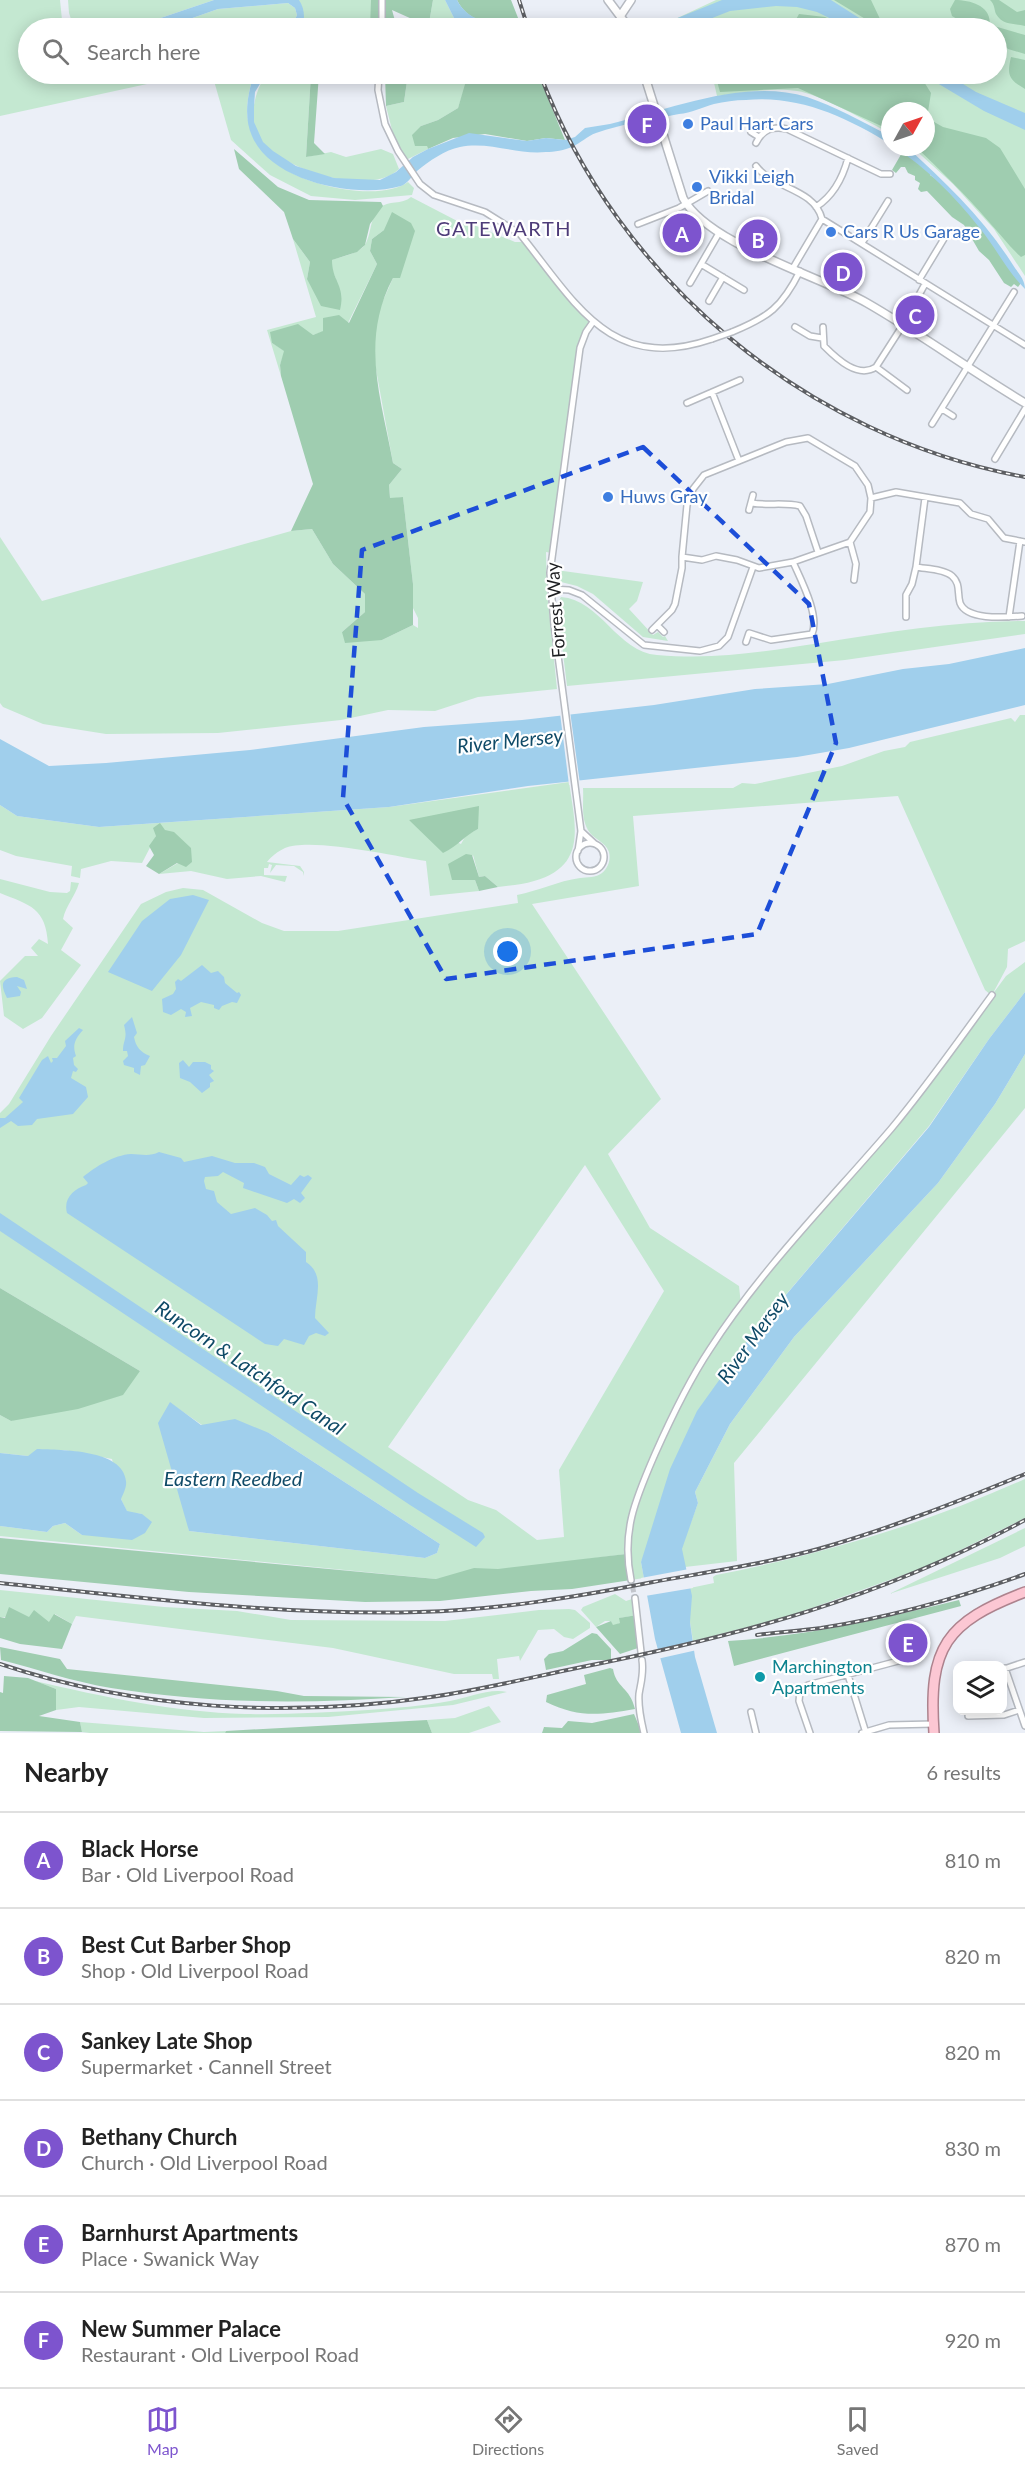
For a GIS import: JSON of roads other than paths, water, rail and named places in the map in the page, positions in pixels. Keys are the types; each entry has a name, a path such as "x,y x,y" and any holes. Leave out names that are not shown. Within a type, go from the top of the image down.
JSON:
{"highway":[{"path":"934,1728 938,1660 950,1637 963,1622 982,1609 1025,1592"}],"street":[{"path":"382,0 382,18"},
{"path":"608,0 623,18"},
{"path":"621,15 631,0"},
{"path":"378,84 389,135 414,176 429,192 485,212 520,234 575,305 593,322 629,342 654,348 685,347 759,321 775,310 788,294 822,219"},
{"path":"647,84 677,183 686,204 706,224 743,246 864,301 1025,403"},
{"path":"751,132 758,140 771,128 787,129 881,174 890,174"},
{"path":"816,207 827,199 844,173 848,158"},
{"path":"756,165 762,174 802,195 816,207 822,219 1025,345"},
{"path":"769,178 773,170"},
{"path":"638,224 686,204 708,191"},
{"path":"862,243 888,201"},
{"path":"690,283 719,233"},
{"path":"919,280 945,237"},
{"path":"701,264 744,290"},
{"path":"709,301 723,277"},
{"path":"823,327 824,346 834,356 858,371 869,372 876,367 925,284"},
{"path":"932,423 1014,292"},
{"name":"Forrest Way","path":"578,851 581,831 550,589 552,556 580,348 593,322"},
{"path":"795,327 810,336 822,338"},
{"path":"876,367 907,390"},
{"path":"687,403 740,380"},
{"path":"712,392 739,461"},
{"path":"942,409 953,416"},
{"path":"995,459 1025,409"},
{"path":"652,630 675,604 681,578 682,557 687,504 693,489 704,475 786,442 808,438 855,466 868,485 871,498 870,512 850,542 793,562 759,568 716,556 702,560 682,557"},
{"path":"995,445 1001,449"},
{"path":"871,498 896,492 960,503 971,514 988,519 1004,538 1022,542 1009,617"},
{"path":"749,510 753,495"},
{"path":"906,617 906,595 912,584 925,498"},
{"path":"752,503 766,506 790,504 800,506 806,516 818,552"},
{"path":"850,542 856,564 854,579"},
{"path":"746,642 749,633 771,640 812,634 815,626 805,587 793,562"},
{"path":"550,589 569,590 592,602 644,645 700,651 719,646 728,637 753,567"},
{"path":"915,567 953,576 958,584 960,603 965,610 976,615 1022,616"},
{"path":"657,625 664,632"},
{"path":"581,831 601,849 604,857 602,865 595,870 587,871 580,867 576,859 578,851 583,845 595,844"},
{"path":"631,1580 626,1554 628,1531 640,1488 686,1389 710,1348 792,1243 892,1127 992,995"},
{"path":"634,1598 641,1652"},
{"path":"810,1733 799,1701 800,1691 808,1685 917,1656"},
{"path":"642,1660 644,1674 639,1693 639,1712 644,1733"},
{"path":"1007,1668 1025,1662"},
{"path":"848,1675 865,1733 889,1725 934,1728"},
{"path":"1007,1677 1025,1726"},
{"path":"968,1716 1004,1715 1019,1710"},
{"path":"751,1712 756,1733"}],"water":[{"path":"214,0 299,0 304,14 304,18 296,18 295,8 288,3 218,9 192,18 161,18"},
{"path":"445,0 457,0 462,8 476,18 454,18"},
{"path":"722,0 831,0 859,18 829,18 797,7 776,6 730,11 712,18 678,18"},
{"path":"251,84 260,84 255,92 254,122 263,142 273,151 296,166 334,178 380,180 396,172 413,157 428,149 469,133 527,141 546,138 565,140 575,137 585,128 610,124 734,93 783,92 807,97 881,131 881,139 839,117 803,105 766,99 738,100 606,130 559,151 524,152 482,146 460,147 432,160 401,186 362,190 317,183 277,165 262,152 252,136 247,113"},
{"path":"939,84 963,84 1025,113 1025,130 984,111"},
{"path":"907,156 916,156 990,232 1023,279 1025,289 960,204 929,173"},
{"name":"River Mersey","path":"1025,648 1025,705 849,748 797,757 528,786 389,807 99,827 17,816 0,805 0,739 49,766 106,763 250,750 424,727 522,720 654,705 755,689 828,684 903,669 949,664"},
{"path":"193,895 209,900 181,955 152,991 108,972 142,921 170,899"},
{"path":"202,965 211,973 218,971 224,977 225,983 237,993 239,992 241,995 237,1003 232,1002 222,1006 219,1010 214,1008 214,1005 201,1002 190,1008 192,1016 185,1017 186,1012 181,1009 171,1015 163,1012 162,999 173,994 176,989 175,982 178,979 181,981"},
{"path":"17,977 24,980 27,989 17,986 21,992 20,996 7,998 3,983 5,980"},
{"name":"River Mersey","path":"1025,992 1025,1054 995,1104 938,1183 794,1337 730,1424 695,1492 698,1503 682,1549 692,1596 690,1622 695,1657 717,1733 681,1733 655,1639 641,1562 670,1469 697,1411 750,1337 929,1127 989,1039"},
{"path":"132,1017 137,1033 134,1037 136,1044 141,1051 150,1056 145,1065 141,1066 140,1075 134,1072 134,1068 124,1065 123,1061 128,1056 127,1051 123,1051 124,1025"},
{"path":"79,1028 83,1030 75,1042 76,1056 73,1058 74,1065 78,1069 76,1072 73,1071 71,1078 86,1087 88,1097 73,1114 37,1119 32,1125 18,1126 11,1121 0,1128 0,1118 5,1118 23,1102 19,1098 42,1060 48,1056 51,1063 52,1058 57,1058 66,1046 65,1041"},
{"path":"183,1060 189,1067 193,1062 205,1062 211,1065 214,1071 209,1075 214,1081 210,1083 210,1087 202,1093 190,1082 180,1078 179,1063"},
{"path":"159,1152 181,1158 184,1162 212,1156 235,1163 254,1163 265,1167 269,1174 291,1185 300,1175 304,1177 308,1175 312,1178 301,1193 305,1198 300,1203 294,1199 287,1203 243,1188 244,1183 223,1172 218,1176 205,1177 204,1181 206,1189 214,1191 217,1202 231,1214 255,1208 272,1221 276,1220 278,1226 306,1252 306,1262 316,1273 318,1280 315,1318 329,1333 325,1336 316,1333 309,1336 304,1345 284,1339 278,1346 265,1344 67,1213 66,1208 70,1195 88,1183 83,1177 93,1169 125,1155 148,1155"},
{"path":"0,1213 418,1493 483,1533 485,1537 476,1547 410,1505 0,1231"},
{"name":"Eastern Reedbed","path":"170,1402 201,1425 235,1419 269,1433 440,1544 437,1553 425,1558 189,1531 158,1423"},
{"path":"37,1449 89,1453 114,1463 122,1470 126,1481 121,1499 127,1511 142,1514 152,1522 145,1533 132,1540 82,1535 65,1523 53,1526 47,1532 0,1526 0,1453 28,1456"}],"tunnel":[{"path":"631,1580 635,1598"}],"railway":[{"path":"519,0 525,18"},
{"path":"545,84 574,149 618,219 670,282 730,338 796,386 868,426 945,457 1025,477"},
{"path":"0,1583 209,1604 314,1611 419,1612 507,1606 595,1593 798,1554 897,1524 1025,1474"},
{"path":"0,1664 105,1692 214,1706 323,1707 431,1697 637,1656 807,1612 916,1572 1025,1520"},
{"path":"757,1635 821,1628 873,1618 950,1599 1025,1574"}],"place":[{"name":"New Summer Palace","path":"647,124"},
{"name":"Paul Hart Cars","path":"688,124"},
{"name":"Vikki Leigh Bridal","path":"697,187"},
{"name":"Cars R Us Garage","path":"831,232"},
{"name":"Black Horse","path":"682,233"},
{"name":"Best Cut Barber Shop","path":"758,239"},
{"name":"Bethany Church","path":"843,272"},
{"name":"Sankey Late Shop","path":"915,315"},
{"name":"Huws Gray","path":"608,497"},
{"name":"Barnhurst Apartments","path":"908,1643"},
{"name":"Marchington Apartments","path":"760,1677"}],"district":[{"name":"GATEWARTH","path":"504,229"}],"water label":[{"name":"Runcorn & Latchford Canal","path":"250,1368"}]}
